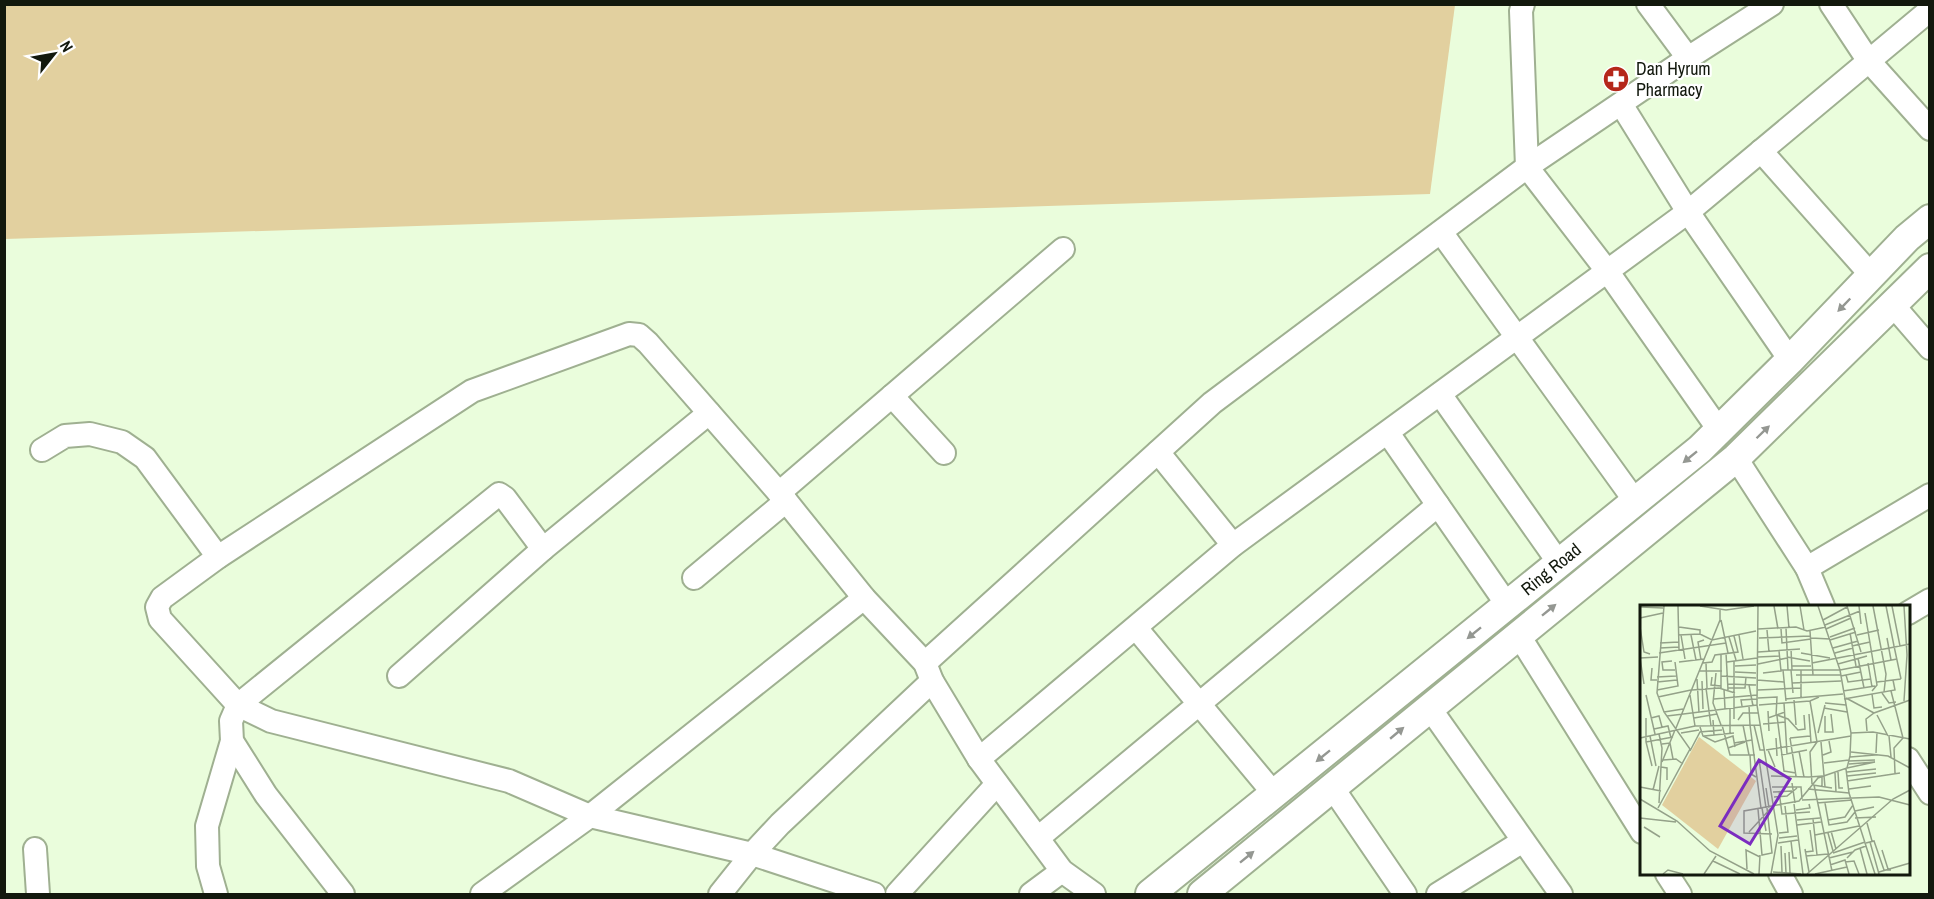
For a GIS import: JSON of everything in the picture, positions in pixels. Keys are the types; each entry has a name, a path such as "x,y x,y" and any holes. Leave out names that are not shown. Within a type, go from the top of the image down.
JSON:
{"main road":[{"name":"Ring Road","path":"1150,894 1700,449 1790,360 1907,238 1929,219"},
{"name":"Ring Road","path":"1202,894 1736,458 1929,268"}],"street":[{"path":"1523,4 1521,11 1527,166 1608,272 1719,430"},
{"path":"1648,4 1688,58"},
{"path":"720,894 780,824 929,672 1212,403 1527,166 1772,4"},
{"path":"1831,4 1868,60 1929,129"},
{"path":"978,759 1233,546 1688,212 1929,10"},
{"path":"1621,104 1688,212 1790,360"},
{"path":"1761,151 1872,276"},
{"path":"1441,232 1635,501"},
{"path":"694,578 892,396 1063,249"},
{"path":"1892,304 1929,348"},
{"path":"874,894 753,854 590,816 508,781 272,721 238,705 160,619 157,607 162,598 218,557 472,391 629,334 639,335 782,497 864,598 929,672 978,759 1062,871 1094,894"},
{"path":"1440,394 1559,563"},
{"path":"892,396 944,453"},
{"path":"399,676 543,549 709,413"},
{"path":"1388,433 1508,606"},
{"path":"42,450 65,436 90,434 122,442 145,458 218,557"},
{"path":"1158,452 1233,546"},
{"path":"1736,458 1807,568 1823,605"},
{"path":"216,894 208,866 207,826 232,741 231,721 238,705 499,494 505,498 543,549"},
{"path":"1807,568 1929,495"},
{"path":"1038,838 1438,505"},
{"path":"482,894 590,816 864,598"},
{"path":"1910,612 1929,600"},
{"path":"1136,628 1275,795"},
{"path":"1518,634 1640,830"},
{"path":"1429,707 1561,894"},
{"path":"232,741 266,795 343,894"},
{"path":"1910,766 1929,793"},
{"path":"897,894 997,784"},
{"path":"1332,787 1405,894"},
{"path":"1438,894 1523,841"},
{"path":"35,849 38,894"},
{"path":"1030,894 1062,871"},
{"path":"1668,875 1680,894"},
{"path":"1781,875 1791,894"}],"shaded area":[{"path":"4,5 1455,5 1430,194 5,239"}],"place":[{"name":"Dan Hyrum Pharmacy","path":"1616,79"}]}
